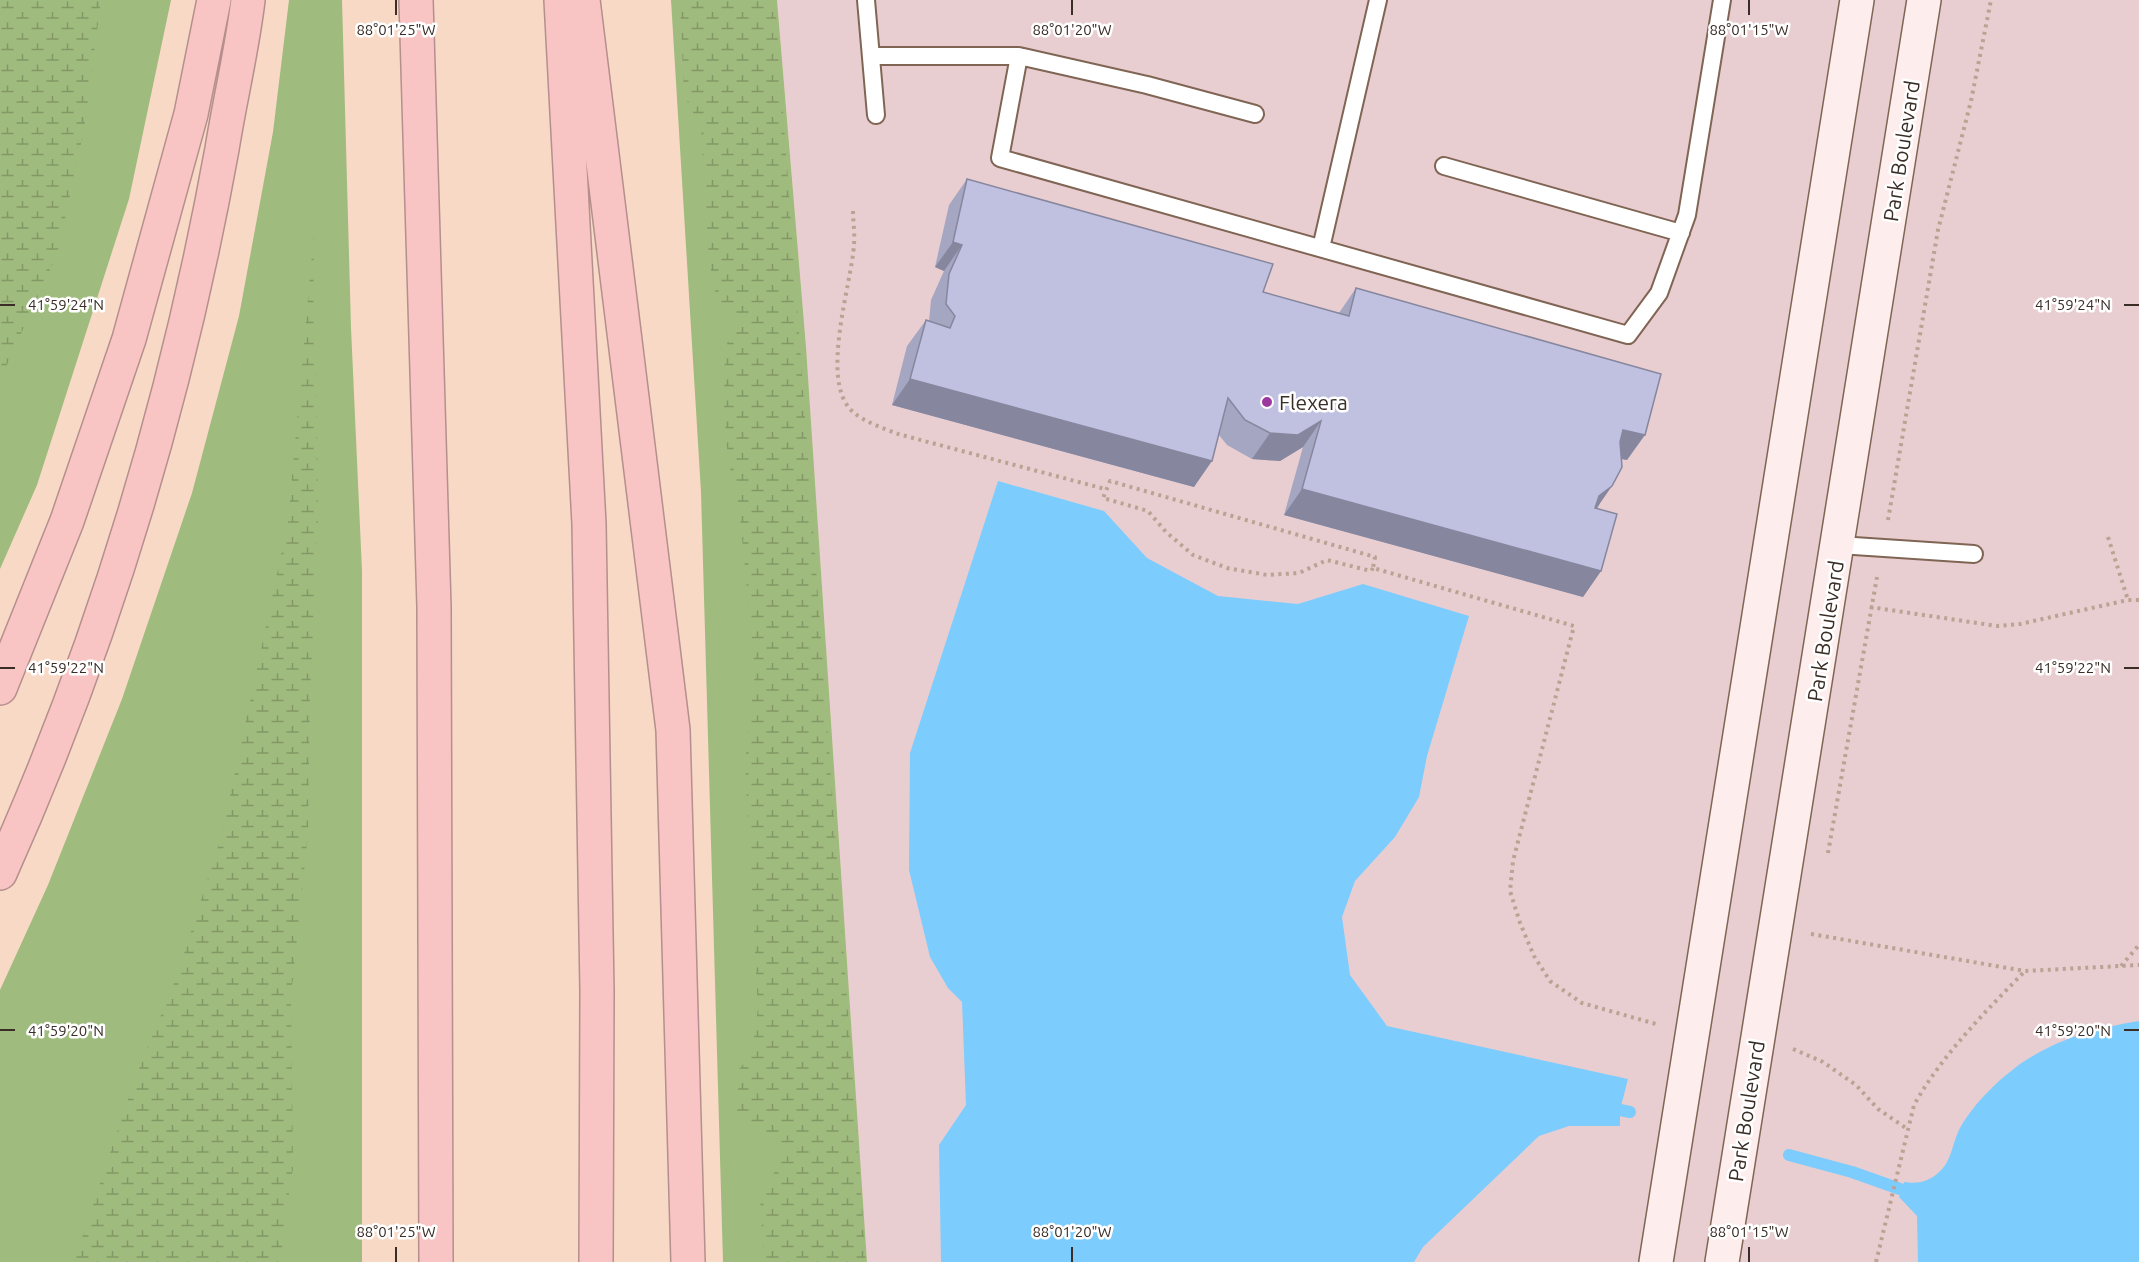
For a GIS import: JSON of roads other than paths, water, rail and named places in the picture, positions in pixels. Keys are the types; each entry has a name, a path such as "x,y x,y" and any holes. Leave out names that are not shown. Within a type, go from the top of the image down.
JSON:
{"highway":[{"path":"0,688 67,520 129,339 191,114 214,0"},
{"path":"0,873 33,801 116,575 187,325 248,0"},
{"path":"416,0 434,607 436,1262"},
{"path":"561,0 589,524 597,991 596,1262"},
{"path":"583,0 673,730 688,1262"}],"street":[{"path":"1656,1262 1857,0"},
{"name":"Park Boulevard","path":"1722,1262 1839,545 1924,0"}],"lane":[{"path":"866,0 876,115"},
{"path":"1321,248 1378,0"},
{"path":"1019,56 1000,158 1628,334 1659,293 1687,215 1722,0"},
{"path":"871,56 1019,56 1148,85 1255,114"},
{"path":"1444,166 1681,233"},
{"path":"1839,545 1974,554"}],"water":[{"path":"998,481 1104,511 1147,558 1218,596 1298,604 1363,584 1469,616 1427,756 1419,797 1395,837 1355,881 1342,917 1350,975 1387,1026 1628,1079 1620,1110 1620,1126 1569,1126 1539,1136 1423,1247 1414,1262 941,1262 939,1145 966,1105 962,1002 948,988 930,957 909,870 910,753"},
{"path":"2139,1021 2139,1262 1918,1262 1917,1216 1899,1197 1904,1182 1926,1180 1943,1169 1960,1128 1973,1109 1997,1083 2023,1062 2051,1046 2079,1035"}],"waterway":[{"path":"1620,1110 1630,1112"},
{"path":"1789,1155 1852,1172 1900,1189"}],"place":[{"name":"Flexera","path":"1267,402"}]}
